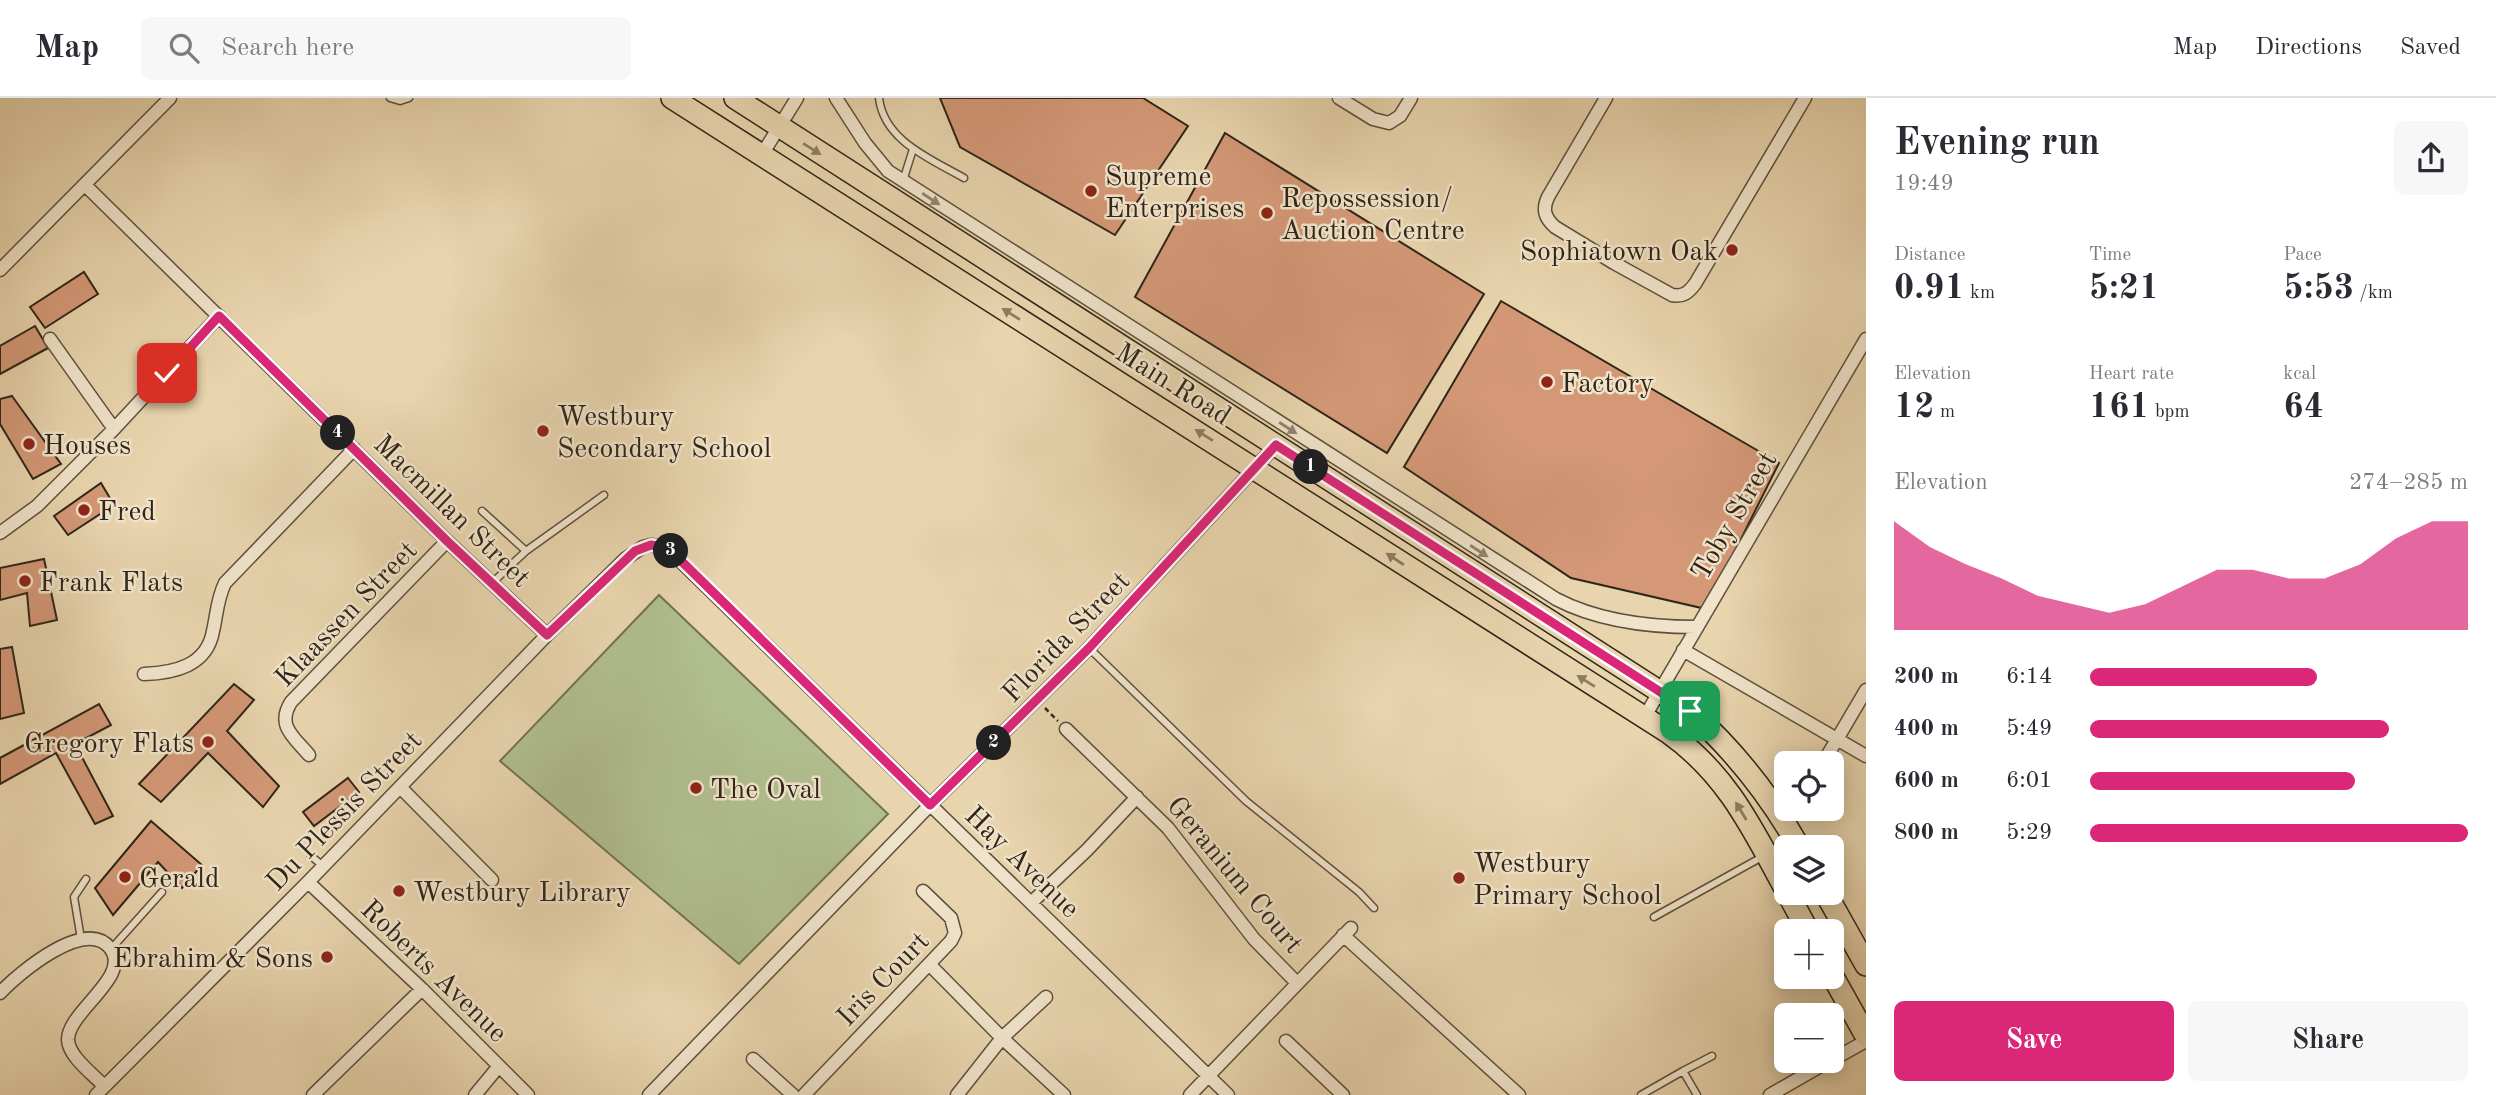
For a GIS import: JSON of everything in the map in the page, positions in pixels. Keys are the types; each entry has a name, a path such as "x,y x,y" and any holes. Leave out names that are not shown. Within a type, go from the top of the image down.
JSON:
{"main road":[{"name":"Main Road","path":"672,98 1686,745 1713,771 1737,804 1774,869"},
{"name":"Main Road","path":"734,98 1660,690 1690,711 1729,748 1774,798"},
{"path":"1832,905 1866,965"},
{"path":"1840,989 1866,1038"}],"street":[{"path":"0,270 170,98"},
{"path":"761,156 797,98"},
{"name":"Main Road","path":"836,98 875,157 903,182 1556,599 1582,612 1602,617 1666,627 1696,627"},
{"path":"1339,98 1374,119 1389,123 1395,121 1411,98"},
{"path":"1606,98 1544,205 1548,221 1614,263 1672,295 1685,295 1690,291 1805,98"},
{"name":"Macmillan Street","path":"85,185 447,541 547,635"},
{"path":"0,533 37,506 114,429 219,316"},
{"name":"Toby Street","path":"1644,718 1866,338"},
{"path":"50,339 114,429"},
{"name":"Florida Street","path":"649,1095 930,805 1089,648 1257,469 1276,445"},
{"path":"144,674 168,674 182,670 203,654 213,634 218,596 225,583 354,449"},
{"name":"Klaassen Street","path":"309,755 285,726 284,713 291,702 447,541"},
{"name":"Hay Avenue","path":"625,559 643,547 651,545 668,548 1228,1095"},
{"name":"Du Plessis Street","path":"99,1092 308,882 547,635 625,559"},
{"path":"1684,650 1866,756"},
{"path":"1830,751 1866,690"},
{"name":"Geranium Court","path":"1066,729 1137,797 1185,849 1271,958 1297,984"},
{"path":"400,787 492,880"},
{"path":"1031,903 1087,850 1137,797"},
{"name":"Roberts Avenue","path":"308,882 422,989 528,1095"},
{"name":"Iris Court","path":"804,1095 951,941 955,933 951,918 923,891"},
{"path":"1190,1095 1347,932 1520,1095"},
{"path":"0,993 48,955 81,939 104,943 111,949 114,957 113,970 102,988 70,1026 68,1037 74,1055 99,1092"},
{"path":"929,964 1063,1095"},
{"path":"313,1095 422,989"},
{"path":"957,1095 1002,1038 1046,997"},
{"path":"1844,1052 1866,1038"},
{"path":"1286,1041 1343,1095"},
{"path":"753,1059 793,1095"},
{"path":"475,1095 499,1066"},
{"path":"1770,1095 1809,1073"}],"lane":[{"path":"390,98 400,101 408,98"},
{"path":"879,98 881,111 891,130 914,149 964,178"},
{"path":"903,182 914,149"},
{"path":"492,583 526,551 604,495"},
{"path":"482,511 526,551"},
{"path":"1089,648 1247,801 1359,892 1374,908"},
{"path":"1654,917 1766,855"},
{"path":"311,856 323,866"},
{"path":"81,939 75,897 86,880"},
{"path":"111,949 162,892"},
{"path":"1641,1095 1712,1056"},
{"path":"1684,1072 1697,1095"}],"path":[{"path":"1037,701 1066,729"}],"green space":[{"name":"The Oval","path":"659,595 888,814 739,964 500,761"}],"building":[{"name":"Supreme Enterprises","path":"940,98 1143,98 1188,126 1115,235 960,147"},
{"name":"Repossession/ Auction Centre","path":"1225,133 1484,294 1387,453 1135,297"},
{"path":"84,272 98,294 45,328 30,307"},
{"name":"Factory","path":"1501,301 1779,463 1706,609 1571,578 1404,467"},
{"path":"35,326 48,348 0,374 0,346"},
{"name":"Houses","path":"12,396 61,464 33,479 0,424 0,399"},
{"name":"Fred","path":"101,483 114,505 68,535 54,516"},
{"name":"Frank Flats","path":"44,559 57,620 30,626 27,593 0,600 0,568"},
{"path":"12,647 24,713 0,719 0,649"},
{"name":"Gregory Flats","path":"234,684 254,700 227,731 279,786 263,807 208,753 161,802 139,784"},
{"path":"99,704 111,725 75,744 113,816 95,824 56,753 0,784 0,758"},
{"path":"348,778 359,792 314,826 303,812"},
{"name":"Gerald","path":"151,821 202,865 182,888 158,862 113,915 95,888"}],"place":[{"name":"Supreme Enterprises","path":"1091,191"},
{"name":"Repossession/ Auction Centre","path":"1267,213"},
{"name":"Sophiatown Oak","path":"1732,250"},
{"name":"Factory","path":"1547,382"},
{"name":"Westbury Secondary School","path":"543,431"},
{"name":"Houses","path":"29,444"},
{"name":"Fred","path":"84,510"},
{"name":"Frank Flats","path":"25,581"},
{"name":"Gregory Flats","path":"208,742"},
{"name":"The Oval","path":"696,788"},
{"name":"Gerald","path":"125,877"},
{"name":"Westbury Primary School","path":"1459,878"},
{"name":"Westbury Library","path":"399,891"},
{"name":"Ebrahim & Sons","path":"327,957"}],"route":[{"path":"167,373 219,316 447,541 547,635 635,551 651,545 668,548 930,805 1089,648 1257,469 1276,445 1690,711"}]}
